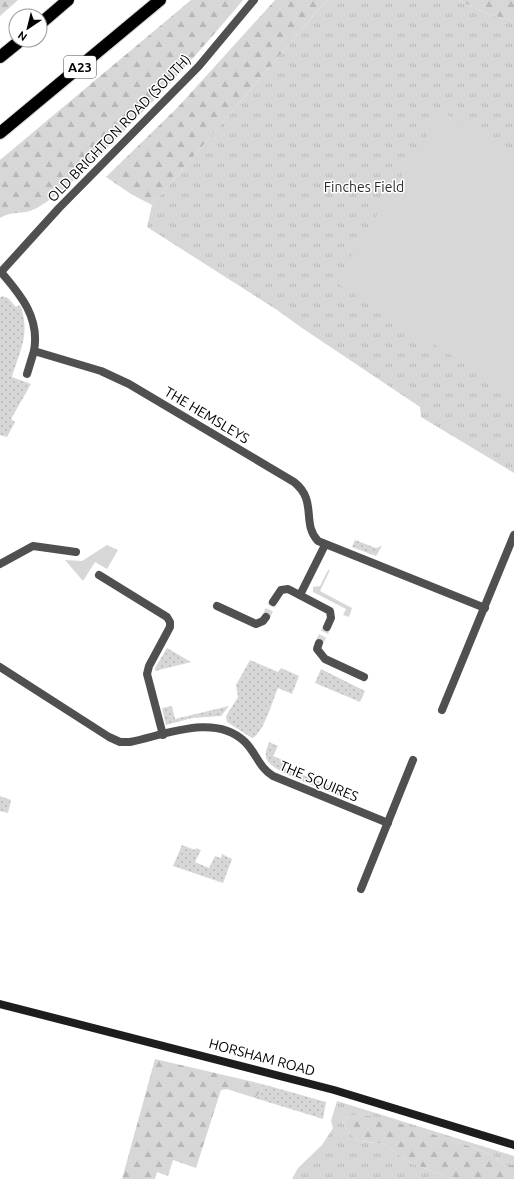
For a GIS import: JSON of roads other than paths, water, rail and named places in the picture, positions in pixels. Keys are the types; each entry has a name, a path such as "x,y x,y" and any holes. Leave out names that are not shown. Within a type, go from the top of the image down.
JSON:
{"highway":[{"path":"48,17 68,0"},
{"name":"A23","path":"0,133 160,0"},
{"path":"0,57 11,48"}],"street":[{"name":"OLD BRIGHTON ROAD (SOUTH)","path":"0,272 58,208 199,66 254,0"},
{"path":"0,272 17,291 29,309 35,330 34,350 27,374"},
{"name":"THE HEMSLEYS","path":"34,350 101,371 129,384 294,482 301,488 306,496 310,524 315,538 325,545 485,608"},
{"path":"442,710 514,534"},
{"path":"300,595 325,545"},
{"path":"0,564 33,546 76,552"},
{"path":"99,575 170,622 170,627 148,666 148,679 163,735"},
{"path":"273,602 281,590 288,590 300,595 330,611 332,618 327,627"},
{"path":"217,606 256,624 266,618"},
{"path":"319,643 317,649 325,659 364,677"},
{"name":"THE SQUIRES","path":"0,667 115,740 130,742 208,726 225,729 244,741 262,767 273,776 388,823"},
{"path":"361,889 414,760"},
{"name":"HORSHAM ROAD","path":"0,1004 200,1054 334,1090 514,1145"}],"tunnel":[{"path":"266,617 273,602"},
{"path":"319,643 327,627"}],"park label":[{"name":"Finches Field","path":"364,187"}]}
